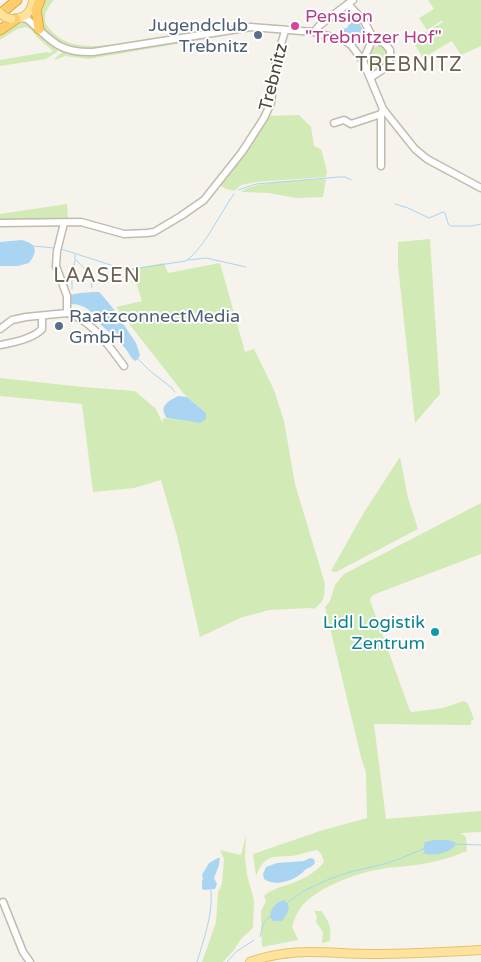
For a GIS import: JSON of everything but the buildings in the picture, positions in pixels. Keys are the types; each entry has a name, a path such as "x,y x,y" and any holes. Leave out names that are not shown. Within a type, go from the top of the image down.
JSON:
{"highway":[{"path":"0,9 12,0"},
{"path":"0,14 17,0"},
{"path":"34,3 39,29"},
{"path":"0,30 16,19"}],"main road":[{"path":"0,14 4,17 16,19 34,3"},
{"path":"250,962 273,955 299,951 374,954 481,950"}],"street":[{"name":"Trebnitz","path":"314,32 320,25 351,2 364,20 373,38 385,44 390,50 389,63 385,69 371,78"},
{"path":"34,3 30,16 39,29"},
{"name":"Trebnitz","path":"16,19 27,19 53,42 63,48 87,52 251,28 314,32 344,40 351,46 363,61 371,78 382,112"},
{"name":"Trebnitz","path":"64,223 81,222 124,234 154,232 204,200 242,152 271,103 276,61 285,31"},
{"path":"363,61 373,38"},
{"path":"334,123 344,120 351,124 382,112"},
{"path":"381,166 382,112"},
{"path":"382,112 427,160 481,188"},
{"path":"0,223 64,223 57,251 56,266 67,296 67,313"},
{"path":"0,329 12,320 67,313 75,316 100,334 124,366"},
{"path":"0,345 38,334 42,329 42,316"},
{"path":"3,902 23,952 30,962"}],"green space":[{"path":"44,0 54,0 46,13 46,24 53,33 73,44 91,46 110,45 237,26 94,49 78,49 64,45 46,31 40,18 40,8"},
{"path":"428,0 481,0 481,46 461,55 452,41 423,58 412,40 443,22 441,21 427,30 419,18 434,9"},
{"path":"20,21 29,23 58,48 57,52 46,59 0,66 0,60 53,51 26,27 17,29 0,40 0,33"},
{"path":"222,33 223,36 89,59 65,56 55,60 65,51 74,54 93,55"},
{"path":"381,45 388,52 387,63 375,68 369,62 370,51 374,47"},
{"path":"299,115 311,127 314,146 321,149 327,171 326,177 256,182 241,185 234,191 218,184 267,116"},
{"path":"326,179 323,197 296,198 269,193 241,192 256,185 268,183"},
{"path":"67,204 68,220 0,221 0,214"},
{"path":"430,239 440,394 415,423 398,266 398,242"},
{"path":"164,263 168,273 220,263 245,352 254,349 274,390 284,421 295,484 325,584 323,598 314,609 269,610 240,618 200,637 177,536 161,480 134,488 93,492 82,404 0,396 0,378 135,391 156,409 162,422 164,418 200,423 206,413 184,394 116,307 142,301 132,269"},
{"path":"400,457 408,498 418,529 336,572 331,571 363,514"},
{"path":"481,503 481,554 375,594 370,600 410,711 443,708 464,701 468,704 474,719 471,721 471,725 374,724 386,819 481,811 481,832 461,833 466,837 467,851 460,854 423,864 371,871 347,878 323,889 304,904 296,915 292,926 298,940 262,947 261,911 266,901 264,896 273,890 305,878 324,862 322,855 317,850 298,855 273,857 264,862 256,876 253,854 320,831 367,818 366,773 325,607 330,601 335,585 344,574"},
{"path":"246,835 245,858 247,875 254,900 253,928 241,939 223,962 202,962 216,922 218,892 222,884 224,859 220,850 241,855"},
{"path":"314,911 321,911 326,918 330,928 330,941 322,943 323,932 316,922 317,916"}],"water":[{"path":"357,18 367,39 350,40 343,34 342,29 347,28 352,19"},
{"path":"22,240 31,244 34,248 34,255 29,263 18,266 0,266 0,242"},
{"path":"99,292 112,307 136,343 140,355 135,361 122,344 99,323 90,311 83,306 71,304 69,295"},
{"path":"178,396 187,397 206,413 206,419 200,423 167,418 164,414 165,405"},
{"path":"435,840 455,842 455,846 441,853 425,854 423,849 425,842"},
{"path":"220,858 219,865 214,878 217,884 215,889 204,890 202,889 202,875 209,863"},
{"path":"310,858 314,859 315,863 294,878 279,883 264,879 263,874 266,867 277,863 304,861"},
{"path":"284,900 289,908 287,913 282,921 273,921 270,917 272,908"}],"waterway":[{"path":"238,190 256,184 339,177 351,180"},
{"path":"61,249 117,267 132,269 186,261 206,239 234,194"},
{"path":"395,204 429,218 443,212 450,226 481,224"},
{"path":"33,246 54,248"},
{"path":"75,255 75,259 89,274 92,288"},
{"path":"188,260 206,258 246,267"},
{"path":"72,289 72,274 75,260"},
{"path":"137,358 175,392"},
{"path":"454,844 481,845"},
{"path":"287,904 304,891 327,880 350,872 388,863 423,849"},
{"path":"197,962 209,917 211,890"},
{"path":"260,937 264,923 270,917"},
{"path":"227,962 236,952 254,940"}],"place":[{"name":"Pension \"Trebnitzer Hof\"","path":"295,26"},
{"name":"Jugendclub Trebnitz","path":"258,35"},
{"name":"RaatzconnectMedia GmbH","path":"59,326"},
{"name":"Lidl Logistik Zentrum","path":"435,632"}],"district":[{"name":"TREBNITZ","path":"409,65"},
{"name":"LAASEN","path":"97,276"}]}
